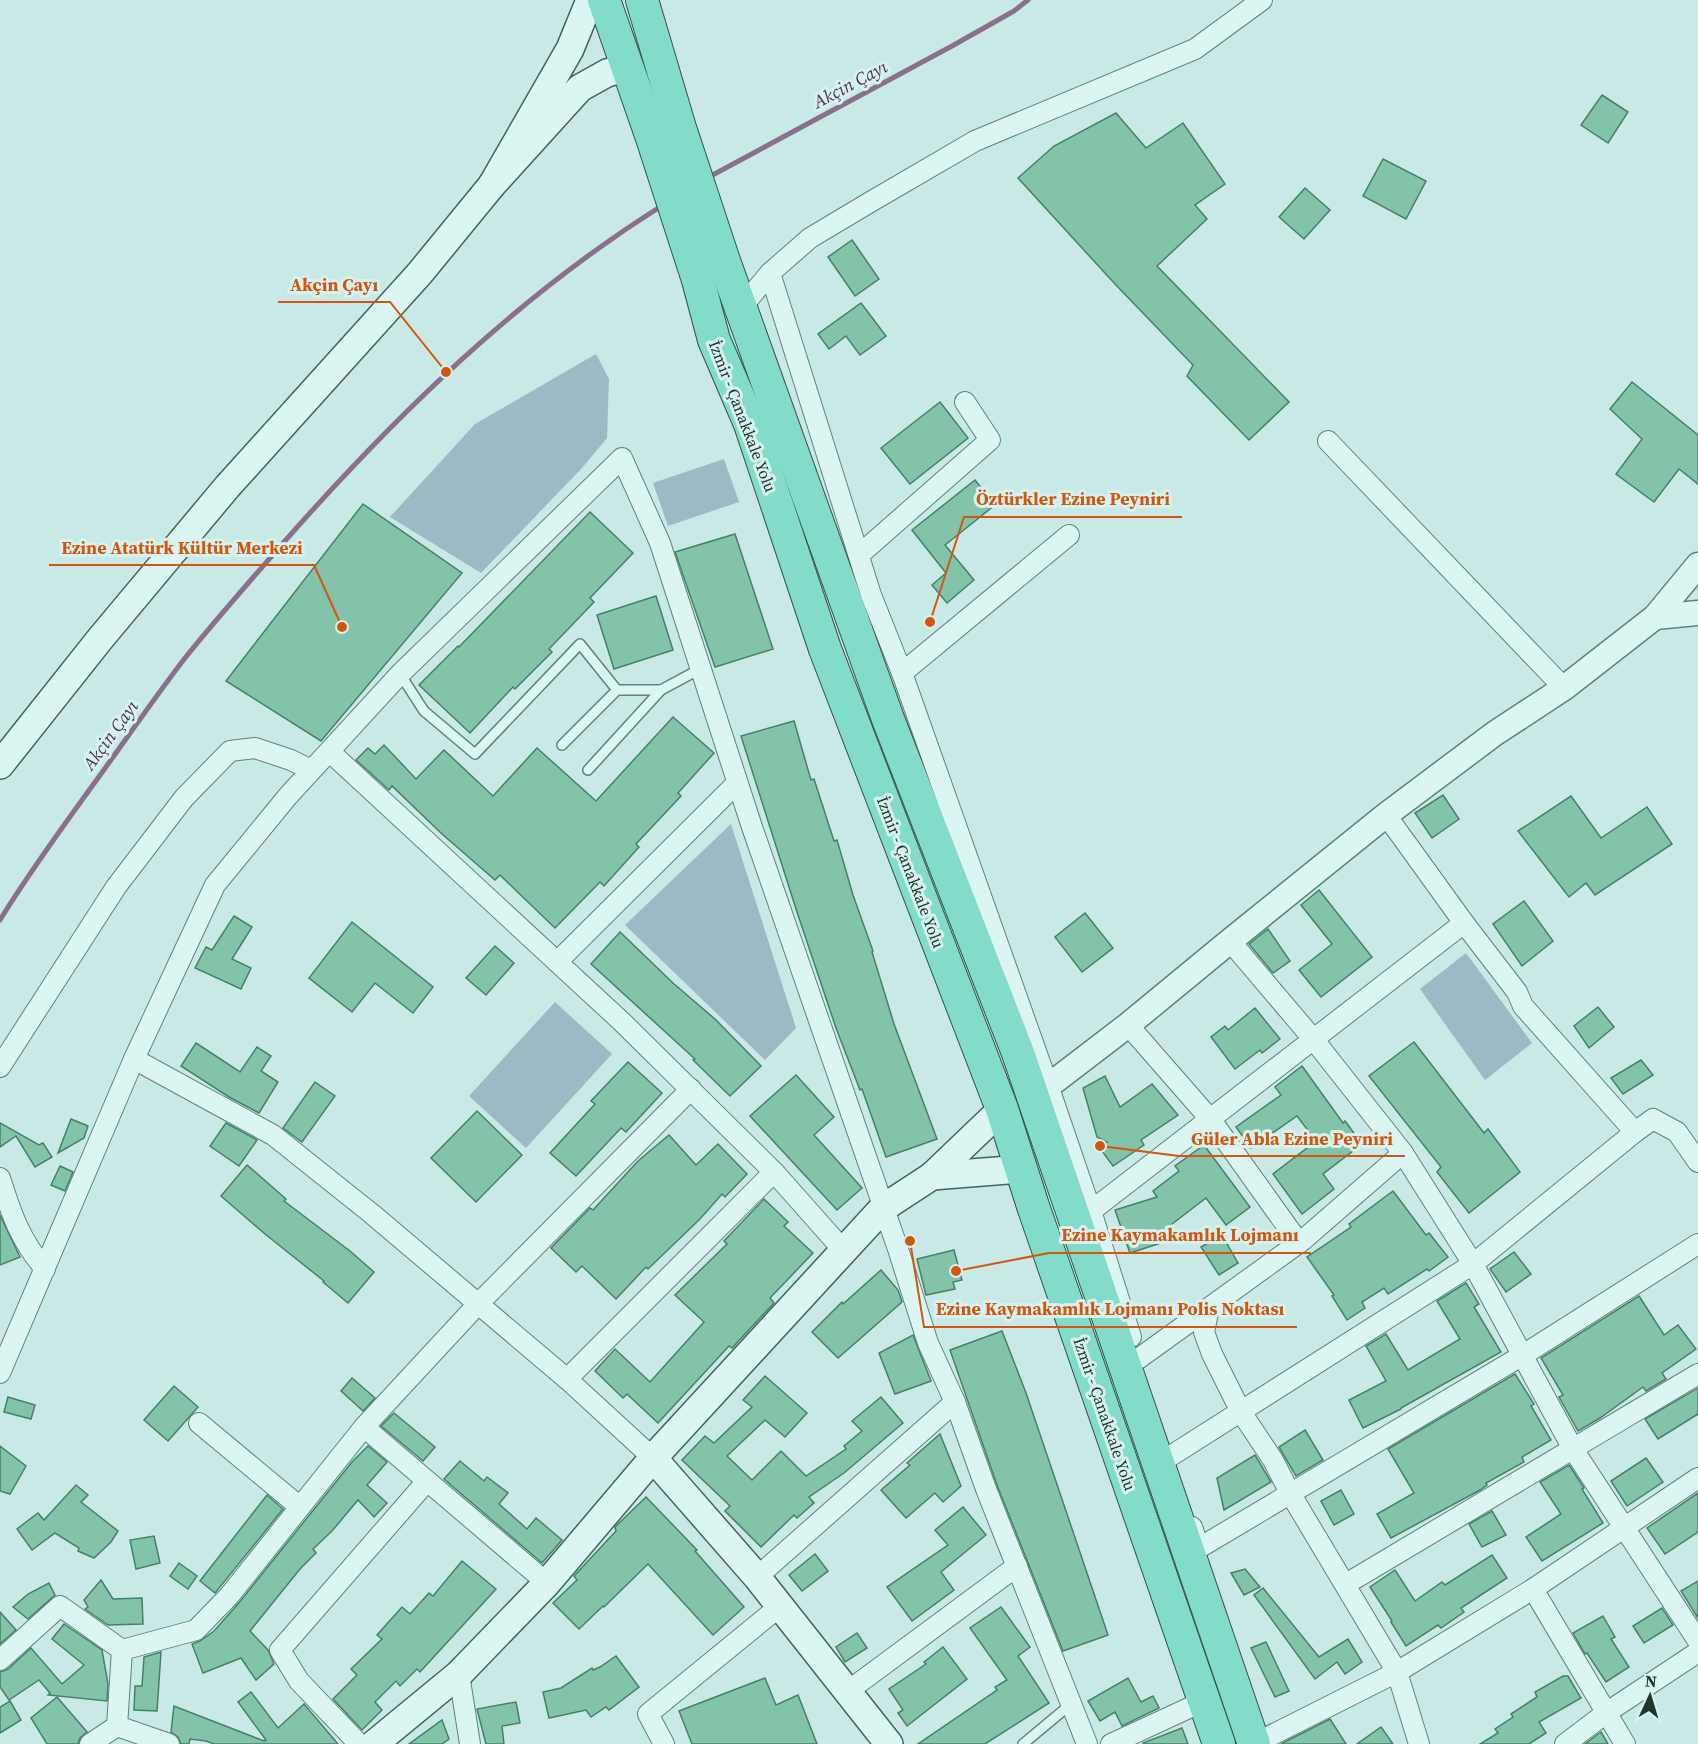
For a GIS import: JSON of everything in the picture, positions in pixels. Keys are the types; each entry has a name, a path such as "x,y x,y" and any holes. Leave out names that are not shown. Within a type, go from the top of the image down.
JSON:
{"highway":[{"name":"İzmir - Çanakkale Yolu","path":"604,0 628,67 666,133 724,261 888,719 1041,1091 1254,1744"},
{"name":"İzmir - Çanakkale Yolu","path":"642,0 666,133 698,280 714,340 750,424 825,649 1002,1109 1219,1744"}],"main road":[{"path":"492,185 570,49 590,0"},
{"path":"0,765 100,639 227,487 420,273 492,185 580,88 607,73 628,67"},
{"path":"374,1744 459,1674 547,1583 653,1458 883,1208 932,1176 1002,1109"},
{"path":"932,1176 1022,1169"},
{"path":"653,1458 757,1577 890,1744"}],"street":[{"path":"741,308 770,273 810,238 975,141 1195,49 1262,0"},
{"path":"770,273 871,595 902,673 1041,1091 1091,1211 1199,1548 1523,1355 1698,1244"},
{"path":"859,555 990,440 965,402"},
{"path":"1328,441 1564,688"},
{"path":"0,1371 134,1059 215,885 288,796 400,674 622,458 660,543 737,783 898,1249 928,1343 955,1402 986,1489 1087,1744"},
{"path":"902,673 1069,535"},
{"path":"1041,1091 1128,1025 1386,815 1494,734 1564,688 1655,617 1698,565"},
{"path":"1655,617 1698,613"},
{"path":"0,1067 116,887 184,798 230,751 255,748 312,770"},
{"path":"330,752 621,1021 774,1172 844,1251"},
{"path":"557,962 737,783"},
{"path":"1386,815 1516,992 1523,1006 1635,1132"},
{"path":"1091,1211 1464,923"},
{"path":"1230,941 1314,1040 1403,1153 1473,1264 1573,1449 1698,1641"},
{"path":"1128,1025 1211,1120 1299,1243"},
{"path":"134,1059 273,1135 372,1214 567,1379 653,1458"},
{"path":"122,1650 196,1630 229,1596 364,1428 478,1304 691,1089"},
{"path":"1169,1457 1473,1264 1653,1119 1677,1132 1698,1162"},
{"path":"1138,1359 1299,1243 1403,1153"},
{"path":"567,1379 774,1172"},
{"path":"0,1178 20,1232 29,1250 45,1269"},
{"path":"1209,1308 1204,1332 1212,1354 1240,1412 1273,1460 1290,1493 1397,1672 1419,1744"},
{"path":"1346,1584 1698,1374"},
{"path":"757,1577 955,1402"},
{"path":"199,1423 300,1507"},
{"path":"364,1428 547,1583"},
{"path":"1254,1744 1397,1672 1533,1589 1698,1478"},
{"path":"359,1744 299,1681 280,1650 427,1480"},
{"path":"848,1691 1017,1566"},
{"path":"1533,1589 1625,1744"},
{"path":"0,1660 60,1606 122,1650"},
{"path":"664,1744 648,1713 779,1607"},
{"path":"117,1726 122,1650"},
{"path":"1565,1744 1606,1713 1698,1652"},
{"path":"459,1674 470,1744"},
{"path":"1111,1744 1204,1701"},
{"path":"90,1744 117,1726"},
{"path":"117,1726 169,1744"}],"lane":[{"path":"400,674 424,711 475,754 580,644 617,690"},
{"path":"588,770 661,690 700,669"},
{"path":"562,745 617,690 661,690"},
{"path":"1023,1744 1071,1704"}],"shaded area":[{"path":"596,354 609,379 607,438 582,468 481,573 390,517 475,424"},
{"path":"724,459 739,502 668,526 653,483"},
{"path":"731,824 796,1028 765,1060 625,925"},
{"path":"1466,953 1532,1043 1485,1080 1420,989"},
{"path":"555,1002 612,1054 526,1148 469,1096"}],"building":[{"path":"1602,95 1628,112 1608,143 1581,125"},
{"path":"1116,113 1146,148 1183,123 1225,184 1195,205 1207,219 1157,266 1289,402 1249,440 1187,376 1193,365 1018,178 1054,146"},
{"path":"1383,159 1426,181 1406,219 1363,196"},
{"path":"1305,188 1330,210 1304,239 1279,217"},
{"path":"852,240 879,279 855,296 828,257"},
{"path":"861,303 886,336 860,355 846,336 829,349 818,334"},
{"path":"1632,382 1698,435 1698,484 1679,469 1654,502 1616,474 1642,439 1610,409"},
{"path":"940,402 968,438 910,484 881,448"},
{"path":"975,480 995,505 945,545 974,580 947,603 932,585 946,573 912,530"},
{"path":"363,504 462,573 321,741 226,681"},
{"path":"590,512 633,553 590,598 594,602 549,649 552,652 515,689 513,687 470,733 419,685"},
{"path":"735,534 773,649 715,667 675,552"},
{"path":"656,596 673,650 614,669 597,615"},
{"path":"673,717 714,753 678,793 681,796 636,844 639,847 604,886 600,882 555,928 500,875 495,880 392,786 389,790 356,760 368,748 375,754 384,745 416,779 444,750 493,796 537,748 596,801"},
{"path":"794,721 811,780 814,779 834,841 837,840 894,1024 937,1139 886,1157 862,1089 860,1090 836,1028 741,736"},
{"path":"1443,795 1459,819 1432,838 1415,813"},
{"path":"1571,796 1601,838 1647,807 1672,844 1595,895 1586,883 1569,897 1518,831"},
{"path":"1319,890 1372,957 1321,997 1299,970 1332,944 1301,905"},
{"path":"1524,901 1553,941 1522,966 1493,924"},
{"path":"1085,913 1113,948 1082,972 1055,937"},
{"path":"234,916 252,927 232,959 251,968 241,989 195,968 206,947 212,950"},
{"path":"352,922 433,987 413,1013 375,983 352,1012 309,978"},
{"path":"1268,929 1290,961 1273,973 1249,944"},
{"path":"620,932 716,1020 761,1066 730,1096 693,1060 695,1059 591,964"},
{"path":"495,946 514,963 486,995 466,978"},
{"path":"1598,1007 1614,1027 1589,1048 1574,1026"},
{"path":"1255,1008 1280,1039 1262,1053 1260,1050 1235,1069 1211,1037 1225,1026 1228,1030"},
{"path":"1414,1042 1484,1133 1488,1129 1520,1172 1469,1213 1437,1172 1441,1167 1369,1076"},
{"path":"196,1043 240,1072 257,1047 271,1056 261,1071 278,1082 259,1113 181,1066"},
{"path":"1641,1060 1653,1075 1623,1094 1611,1078"},
{"path":"628,1062 662,1093 626,1132 621,1128 576,1176 550,1153 595,1104 591,1101"},
{"path":"1302,1066 1343,1123 1345,1121 1362,1144 1323,1174 1334,1189 1302,1214 1273,1174 1316,1141 1297,1116 1251,1148 1236,1127 1281,1095 1275,1087"},
{"path":"796,1075 834,1117 814,1135 862,1188 837,1210 750,1116"},
{"path":"1105,1076 1120,1107 1152,1084 1178,1115 1141,1140 1144,1145 1113,1166 1099,1147 1107,1142 1097,1137 1083,1088"},
{"path":"315,1082 335,1096 302,1142 283,1128"},
{"path":"477,1111 522,1155 476,1202 431,1158"},
{"path":"71,1119 88,1126 84,1138 58,1153"},
{"path":"0,1123 39,1145 43,1143 52,1157 35,1167 16,1136 0,1147"},
{"path":"226,1123 257,1140 239,1166 210,1146"},
{"path":"669,1135 696,1165 718,1144 747,1174 725,1197 722,1194 700,1219 648,1269 646,1267 616,1299 582,1266 576,1272 551,1248 590,1208 593,1210 638,1161"},
{"path":"1204,1145 1250,1207 1226,1225 1206,1198 1163,1231 1167,1241 1130,1253 1115,1210 1157,1197 1153,1191 1179,1171 1175,1166"},
{"path":"247,1165 286,1199 284,1201 374,1272 348,1303 221,1196"},
{"path":"60,1166 73,1172 65,1191 51,1185"},
{"path":"1393,1191 1426,1235 1429,1233 1448,1257 1429,1271 1427,1269 1388,1294 1384,1288 1362,1302 1365,1308 1347,1320 1332,1296 1334,1295 1307,1257 1351,1227 1349,1224"},
{"path":"764,1199 788,1222 784,1226 813,1253 770,1298 774,1303 732,1348 729,1346 658,1423 627,1394 623,1398 595,1371 615,1349 650,1382 704,1322 675,1295 727,1244 724,1241"},
{"path":"0,1215 20,1257 0,1265"},
{"path":"1222,1235 1238,1263 1219,1275 1201,1247"},
{"path":"954,1250 962,1280 953,1282 955,1289 926,1295 917,1259"},
{"path":"1514,1252 1531,1274 1506,1292 1490,1269"},
{"path":"881,1270 898,1290 902,1302 838,1358 812,1332 842,1302 843,1304"},
{"path":"1466,1283 1479,1304 1474,1307 1501,1352 1363,1428 1349,1400 1386,1381 1366,1346 1386,1334 1408,1370 1460,1339 1437,1301"},
{"path":"1639,1296 1664,1335 1678,1325 1696,1349 1662,1373 1666,1379 1646,1391 1643,1387 1578,1431 1559,1397 1563,1395 1541,1358"},
{"path":"1002,1331 1026,1393 1108,1635 1063,1651 997,1485 950,1350"},
{"path":"913,1335 931,1381 895,1394 879,1353"},
{"path":"1515,1374 1534,1404 1531,1406 1551,1440 1522,1457 1524,1462 1486,1483 1487,1485 1480,1490 1391,1538 1377,1514 1414,1493 1388,1449"},
{"path":"765,1376 807,1413 785,1437 765,1420 727,1456 752,1480 781,1451 806,1476 846,1449 844,1446 862,1431 852,1421 881,1397 903,1423 844,1473 809,1497 814,1503 797,1518 794,1515 761,1547 725,1511 730,1506 682,1460 705,1436 714,1443 752,1407 743,1400"},
{"path":"352,1378 375,1398 363,1411 341,1391"},
{"path":"174,1386 198,1407 168,1441 144,1420"},
{"path":"1698,1388 1698,1414 1658,1439 1645,1419"},
{"path":"8,1397 35,1405 31,1419 4,1412"},
{"path":"394,1413 435,1447 423,1461 381,1426"},
{"path":"1305,1430 1323,1460 1296,1476 1279,1447"},
{"path":"940,1434 961,1486 943,1502 935,1493 906,1518 881,1490 910,1465 907,1463"},
{"path":"0,1446 26,1466 10,1494 0,1491"},
{"path":"368,1446 387,1462 367,1485 387,1503 374,1517 358,1500 332,1531 313,1549 316,1553 300,1569 250,1631 268,1650 274,1664 256,1680 241,1658 203,1673 192,1644 214,1631 238,1604 352,1462"},
{"path":"1255,1455 1271,1482 1224,1510 1217,1478"},
{"path":"1646,1458 1663,1482 1627,1506 1611,1481"},
{"path":"460,1461 484,1481 487,1477 508,1493 499,1504 527,1529 536,1518 562,1540 542,1563 444,1479"},
{"path":"1569,1465 1603,1523 1542,1561 1526,1537 1561,1514 1540,1482"},
{"path":"76,1485 88,1495 81,1502 118,1531 111,1542 94,1558 78,1551 79,1548 55,1533 32,1550 17,1529 38,1513 44,1520"},
{"path":"1341,1490 1354,1514 1334,1525 1321,1501"},
{"path":"1698,1493 1698,1532 1665,1554 1647,1528"},
{"path":"267,1495 283,1509 215,1593 200,1581"},
{"path":"646,1497 697,1550 695,1551 744,1607 713,1635 648,1564 579,1629 553,1603 577,1580 574,1576 616,1531 615,1527"},
{"path":"963,1507 986,1535 941,1572 954,1590 912,1621 887,1587 948,1545 935,1530"},
{"path":"1492,1511 1506,1535 1482,1547 1469,1524"},
{"path":"154,1536 160,1563 136,1569 130,1540"},
{"path":"815,1554 828,1571 802,1591 789,1575"},
{"path":"1492,1555 1507,1578 1461,1608 1464,1612 1441,1628 1438,1625 1406,1646 1370,1587 1395,1570 1415,1601 1442,1582 1445,1585"},
{"path":"462,1561 496,1589 420,1672 417,1669 400,1686 396,1681 375,1702 382,1710 362,1730 333,1699 357,1675 351,1669 382,1639 377,1635 402,1607 410,1614 429,1593 433,1596"},
{"path":"179,1563 197,1576 188,1589 170,1576"},
{"path":"1245,1569 1260,1587 1244,1595 1231,1573"},
{"path":"101,1580 113,1599 142,1598 143,1624 108,1625 85,1609 88,1607 84,1600"},
{"path":"1698,1581 1698,1618 1681,1591"},
{"path":"49,1583 55,1595 28,1619 13,1607 28,1594"},
{"path":"1263,1588 1319,1657 1348,1639 1362,1662 1345,1674 1337,1662 1315,1679 1254,1595"},
{"path":"1001,1607 1030,1647 1018,1656 1049,1703 985,1744 918,1744 997,1690 995,1687 1007,1680 970,1628"},
{"path":"1662,1608 1673,1625 1644,1643 1633,1626"},
{"path":"0,1612 16,1630 0,1644"},
{"path":"1603,1616 1615,1637 1611,1639 1629,1667 1606,1682 1573,1633"},
{"path":"64,1624 102,1650 108,1684 107,1701 48,1695 50,1693 39,1680 9,1700 0,1687 0,1672 8,1669 31,1648 62,1684 84,1665 52,1639"},
{"path":"857,1633 867,1648 845,1662 836,1647"},
{"path":"1266,1642 1289,1691 1275,1697 1251,1648"},
{"path":"943,1647 967,1679 907,1726 898,1713 903,1710 889,1689 926,1664 924,1662"},
{"path":"161,1652 157,1711 134,1710 135,1686 142,1686 144,1657"},
{"path":"616,1656 639,1687 609,1710 606,1707 591,1717 586,1710 549,1718 543,1692 561,1688"},
{"path":"1563,1676 1568,1676 1581,1698 1539,1722 1546,1733 1529,1744 1480,1744 1498,1733 1495,1729 1513,1717 1511,1714 1537,1697 1535,1692"},
{"path":"765,1678 776,1705 798,1695 817,1744 692,1744 679,1711"},
{"path":"1128,1678 1141,1702 1153,1696 1159,1708 1122,1726 1115,1712 1100,1721 1088,1701"},
{"path":"251,1692 278,1728 304,1704 338,1744 214,1744 190,1739 189,1744 181,1744 178,1737 171,1732 174,1706 266,1740 238,1702"},
{"path":"57,1697 87,1732 80,1738 78,1744 47,1744 31,1718"},
{"path":"10,1701 21,1720 0,1733 0,1707"},
{"path":"516,1702 520,1723 502,1726 504,1744 486,1744 477,1709"},
{"path":"1330,1719 1346,1744 1281,1744"},
{"path":"442,1720 449,1739 442,1744 409,1744"},
{"path":"1381,1727 1393,1744 1357,1744"},
{"path":"1182,1728 1188,1744 1143,1743"},
{"path":"1601,1732 1608,1744 1585,1744"}],"waterway":[{"name":"Akçin Çayı","path":"707,178 952,46 1014,11 1028,0"},
{"name":"Akçin Çayı","path":"0,920 48,848 185,658 284,542 370,448 415,403 509,318 558,278 663,205"}],"place":[{"name":"Akçin Çayı","path":"446,372"},
{"name":"Öztürkler Ezine Peyniri","path":"930,622"},
{"name":"Ezine Atatürk Kültür Merkezi","path":"342,627"},
{"name":"Güler Abla Ezine Peyniri","path":"1100,1146"},
{"name":"Ezine Kaymakamlık Lojmanı Polis Noktası","path":"910,1241"},
{"name":"Ezine Kaymakamlık Lojmanı","path":"956,1271"}]}
